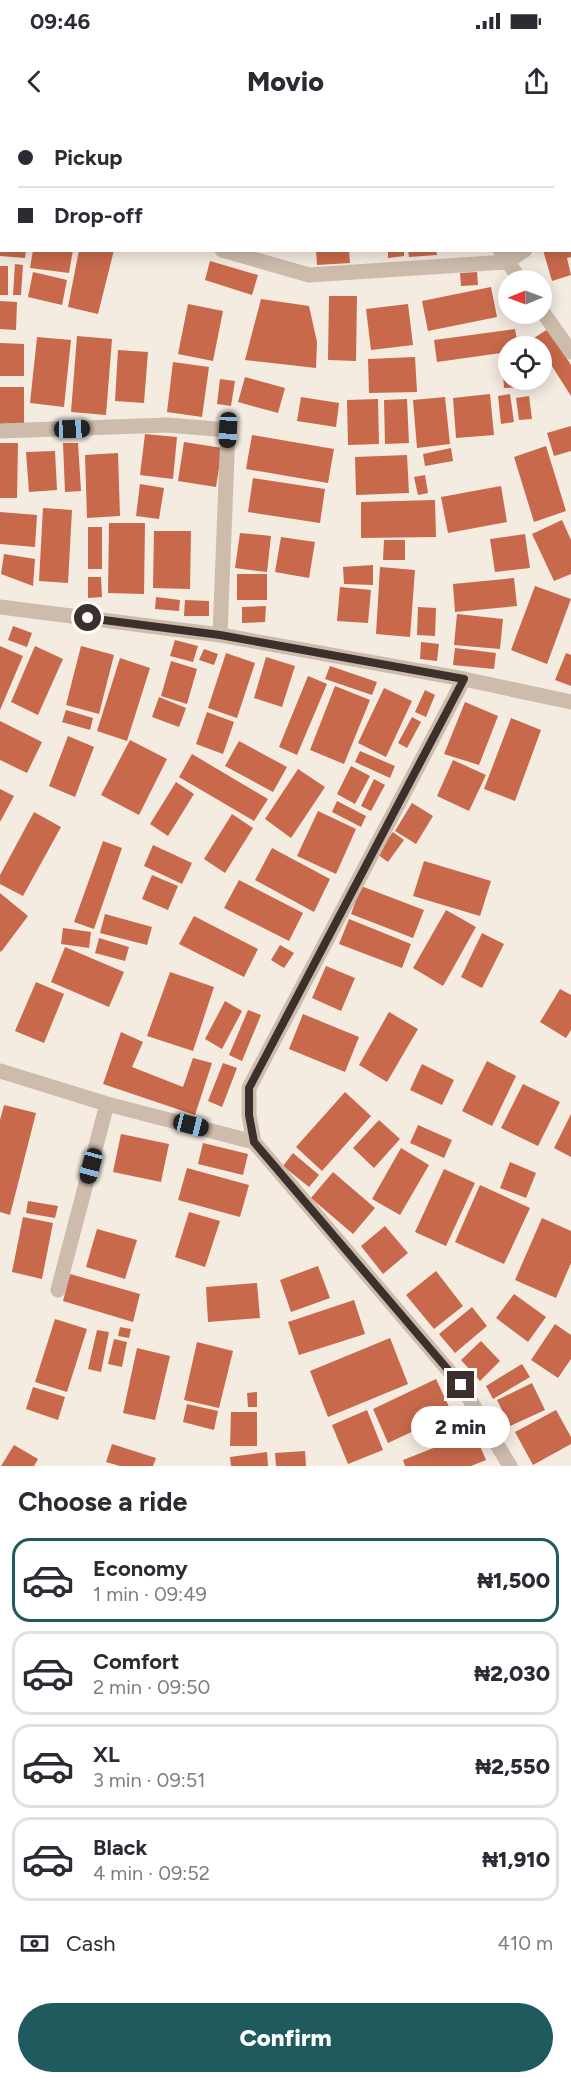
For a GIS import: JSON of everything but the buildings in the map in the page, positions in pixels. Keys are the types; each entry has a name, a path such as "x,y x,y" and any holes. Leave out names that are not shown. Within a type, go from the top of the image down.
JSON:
{"street":[{"path":"229,252 309,275 504,256 513,270"},
{"path":"551,324 571,352"},
{"path":"0,431 167,425 228,430 220,635"},
{"path":"0,607 220,635 464,679 571,702"},
{"path":"464,679 249,1088 249,1115 254,1142 461,1385 510,1466"},
{"path":"0,1071 107,1104 254,1142"},
{"path":"58,1290 107,1104"}],"route":[{"path":"88,618 220,635 464,679 249,1088 249,1115 254,1142 461,1385"}]}
